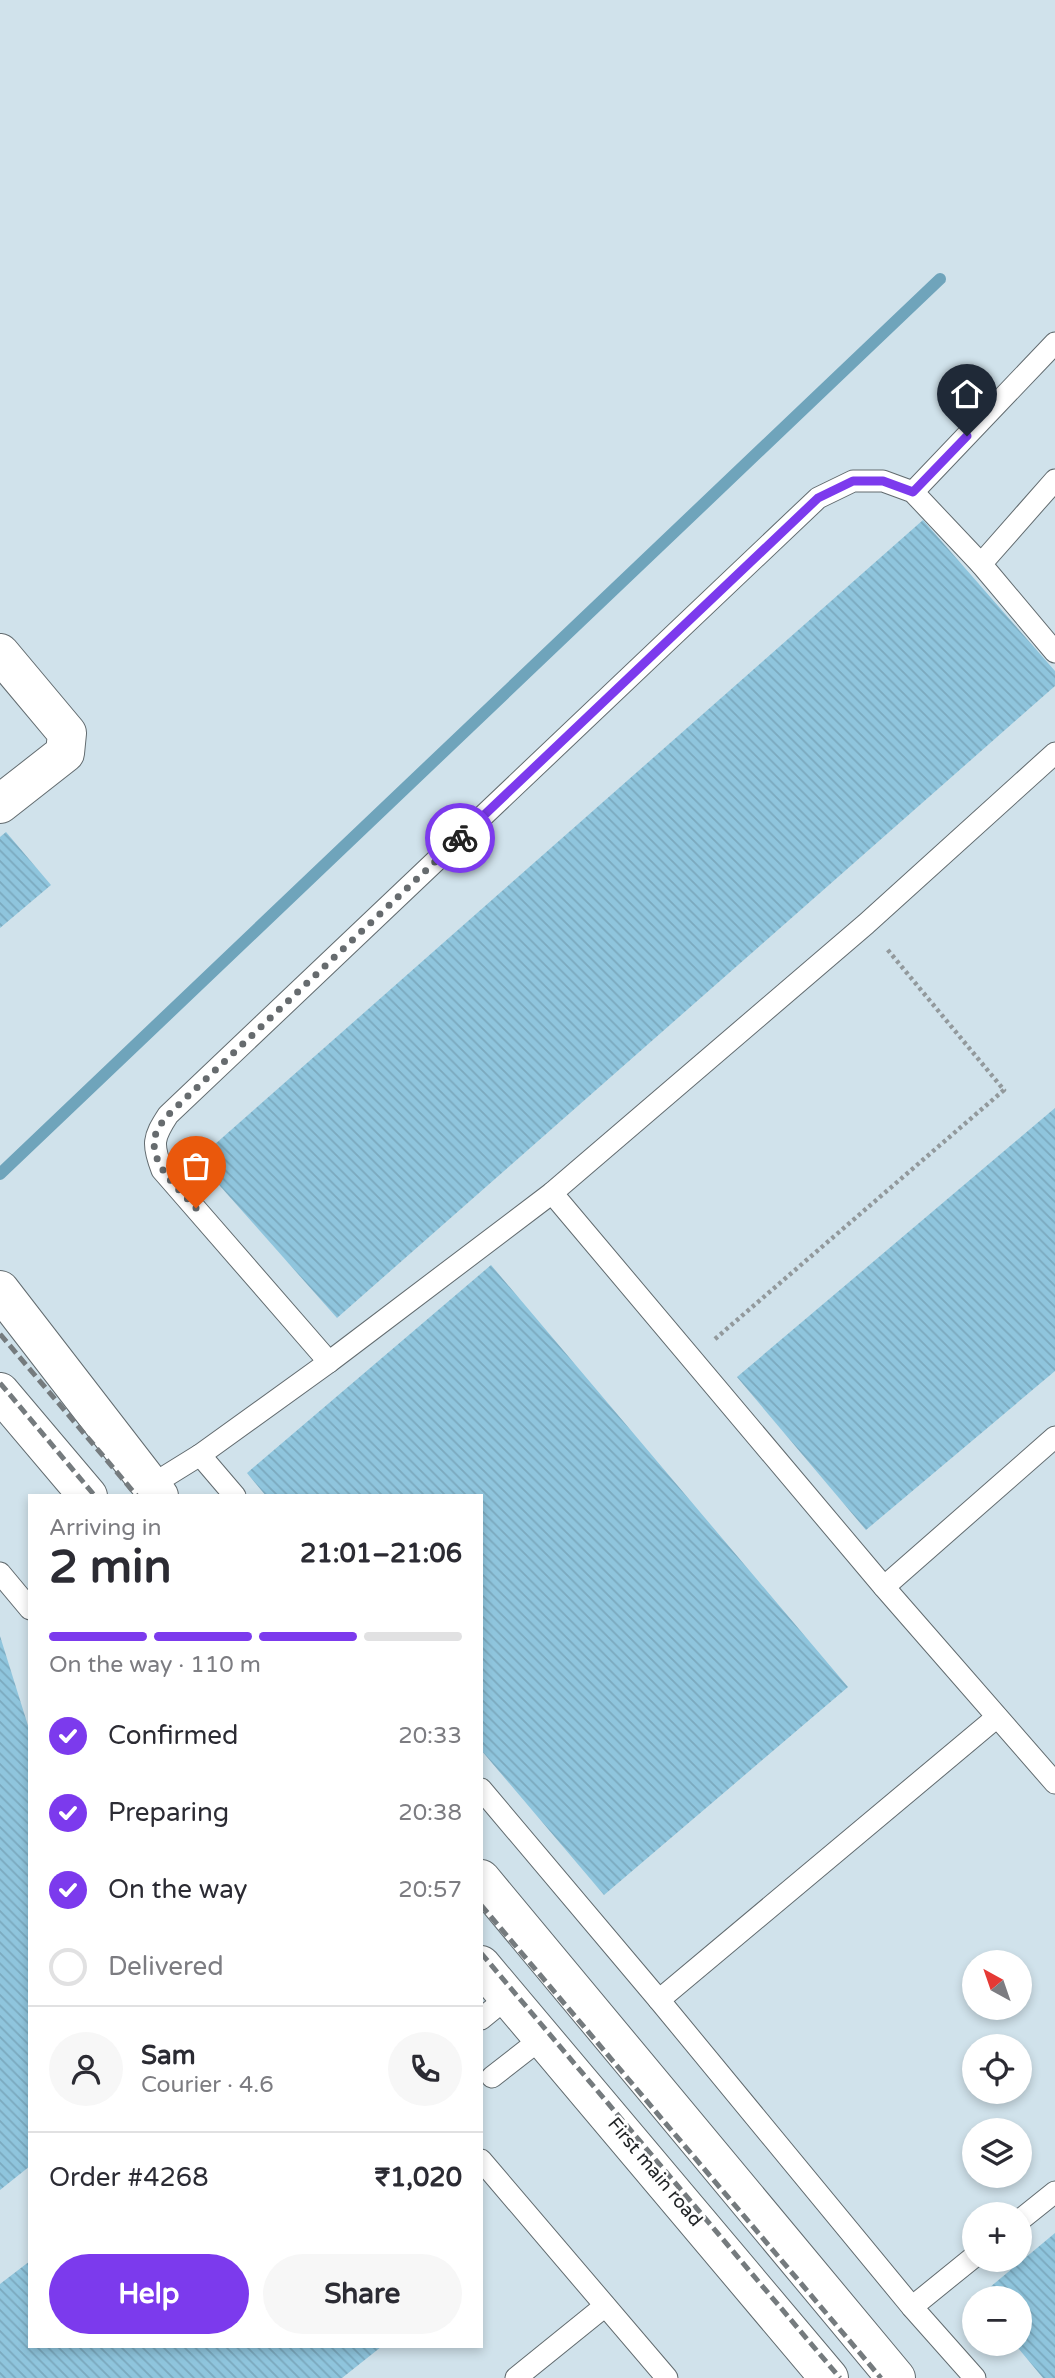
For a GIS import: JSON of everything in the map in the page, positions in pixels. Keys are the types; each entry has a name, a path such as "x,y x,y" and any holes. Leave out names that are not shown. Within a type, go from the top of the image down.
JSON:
{"street":[{"path":"0,653 67,733 65,753 0,804"},
{"path":"3,1299 154,1491"},
{"path":"0,1392 86,1494"},
{"path":"483,1881 896,2378"},
{"name":"First main road","path":"483,1971 495,2008 542,2038 829,2378"}],"lane":[{"path":"913,492 1055,344"},
{"path":"981,564 1055,480"},
{"path":"329,1362 163,1170 155,1150 156,1134 168,1115 818,498 853,481 883,481 913,492 981,564 1055,652"},
{"path":"154,1491 552,1193 866,924 1055,754"},
{"path":"552,1193 884,1587 1055,1783"},
{"path":"884,1587 1055,1437"},
{"path":"200,1455 233,1494"},
{"path":"0,1573 28,1607"},
{"path":"659,2000 997,1717"},
{"path":"483,1791 912,2307 975,2378"},
{"path":"492,2077 542,2038"},
{"path":"483,2162 667,2378"},
{"path":"1032,2210 1055,2192"},
{"path":"912,2307 962,2267"},
{"path":"516,2378 605,2306"}],"path":[{"path":"692,1360 1004,1090 866,924"}],"shaded area":[{"path":"0,0 1055,0 1055,2378 0,2378"}],"building":[{"path":"923,520 1055,671 1055,686 337,1318 197,1160"},
{"path":"6,832 51,885 0,928 0,837"},
{"path":"1055,1108 1055,1371 866,1530 737,1377"},
{"path":"491,1265 848,1687 604,1895 483,1752 483,1494 264,1494 247,1473"},
{"path":"0,1636 28,1726 28,2168 0,2190"},
{"path":"1055,2233 1055,2378 1043,2378 1025,2356 1032,2356 1032,2286 991,2286 1008,2272 1032,2272 1032,2252"},
{"path":"28,2263 28,2348 380,2348 342,2378 0,2378 0,2284"}],"waterway":[{"path":"0,1174 940,279"}],"railway":[{"path":"0,1334 135,1494"},
{"path":"0,1383 93,1494"},
{"path":"483,1907 881,2378"},
{"path":"483,1955 840,2378"}],"way so far":[{"path":"196,1208 163,1170 155,1150 156,1134 168,1115 460,838"}],"route":[{"path":"460,838 818,498 853,481 883,481 913,492 967,436"}]}
